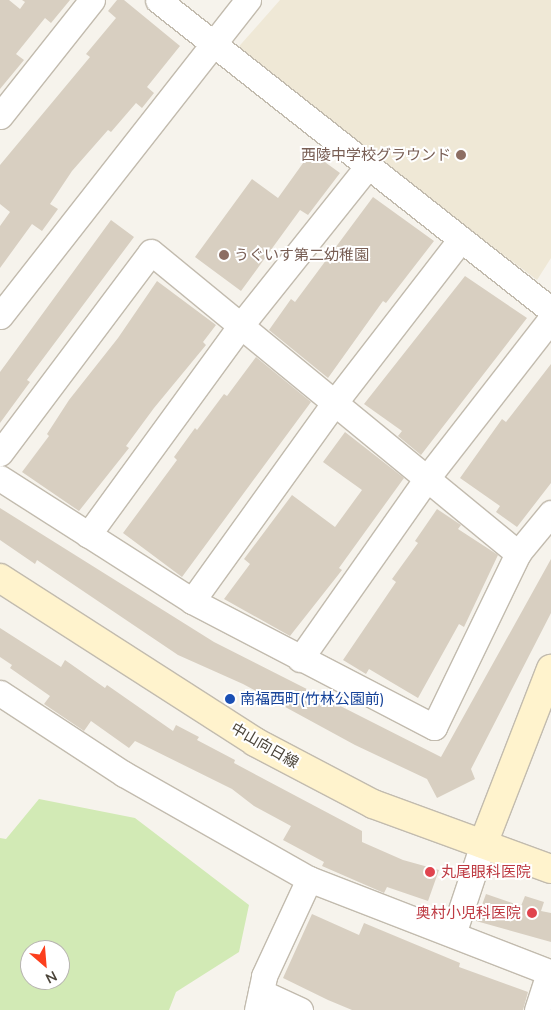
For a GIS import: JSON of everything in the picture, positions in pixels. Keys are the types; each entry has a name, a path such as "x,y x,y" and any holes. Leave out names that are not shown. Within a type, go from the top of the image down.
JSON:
{"main road":[{"name":"中山向日線","path":"0,578 256,742 373,804 551,869"},
{"path":"483,844 551,669"}],"street":[{"path":"0,116 92,0"},
{"path":"158,0 212,45 551,310"},
{"path":"0,316 248,0"},
{"path":"88,535 241,325 368,166"},
{"path":"192,600 335,402 461,239"},
{"path":"0,453 151,252 518,553"},
{"path":"300,659 427,478 551,319"},
{"path":"0,478 192,600 300,659 434,728 518,553 551,513"},
{"path":"0,693 124,774 309,879 550,972 536,1010"},
{"path":"453,934 483,844"},
{"path":"300,1010 259,1001 264,976 309,879"}],"shaded area":[{"name":"西陵中学校グラウンド","path":"280,0 551,0 551,258 537,280 234,52"}],"green space":[{"path":"39,799 135,818 249,905 239,952 176,992 169,1010 0,1010 0,838 6,839"}],"building":[{"path":"0,0 9,0 20,9 25,2 22,0 70,0 51,23 45,18 16,54 24,60 0,89"},
{"path":"117,0 124,0 180,46 147,87 154,93 142,108 136,103 111,132 108,130 72,171 50,204 58,209 42,231 32,224 0,268 0,226 10,212 0,204 0,165 90,57 86,54 116,18 108,11"},
{"path":"311,152 340,173 308,215 300,210 241,291 195,257 252,179 278,198"},
{"path":"373,197 434,241 386,303 383,301 328,378 269,330 291,299 295,302"},
{"path":"111,220 134,237 27,380 30,382 0,423 0,372"},
{"path":"465,276 527,318 421,455 398,436 402,431 364,404"},
{"path":"157,281 216,325 203,342 206,345 154,408 126,446 129,448 79,511 22,472 49,436 47,434 69,400 118,338"},
{"path":"256,357 311,402 182,577 123,533 177,460 174,457 195,428 197,430 224,394 227,396"},
{"path":"551,364 551,483 517,527 496,512 500,506 460,478 502,419 506,422"},
{"path":"345,432 404,478 339,568 342,570 290,636 224,599 250,564 244,559 292,495 335,527 362,490 323,462"},
{"path":"0,508 214,642 441,757 551,559 551,613 471,769 475,779 437,798 427,779 355,745 243,684 178,655 37,560 35,564 0,540"},
{"path":"437,509 461,525 458,529 498,555 464,627 459,624 418,698 369,669 366,674 343,660 396,582 392,579 418,543 415,541"},
{"path":"0,628 61,667 65,660 105,688 107,685 173,731 176,725 199,737 197,740 235,760 234,763 362,831 362,842 403,860 439,870 428,901 387,887 384,893 322,866 324,862 283,840 291,826 254,806 232,789 135,741 129,748 91,721 84,731 44,704 50,696 10,668 12,665 0,657"},
{"path":"486,894 521,906 525,896 544,902 541,911 551,913 551,942 476,921"},
{"path":"312,914 359,935 364,923 460,963 459,967 528,992 523,1010 352,1010 328,1000 283,978"}],"place":[{"name":"西陵中学校グラウンド","path":"461,155"},
{"name":"うぐいす第二幼稚園","path":"224,255"},
{"name":"南福西町(竹林公園前)","path":"230,699"},
{"name":"丸尾眼科医院","path":"430,872"},
{"name":"奥村小児科医院","path":"532,913"}]}
